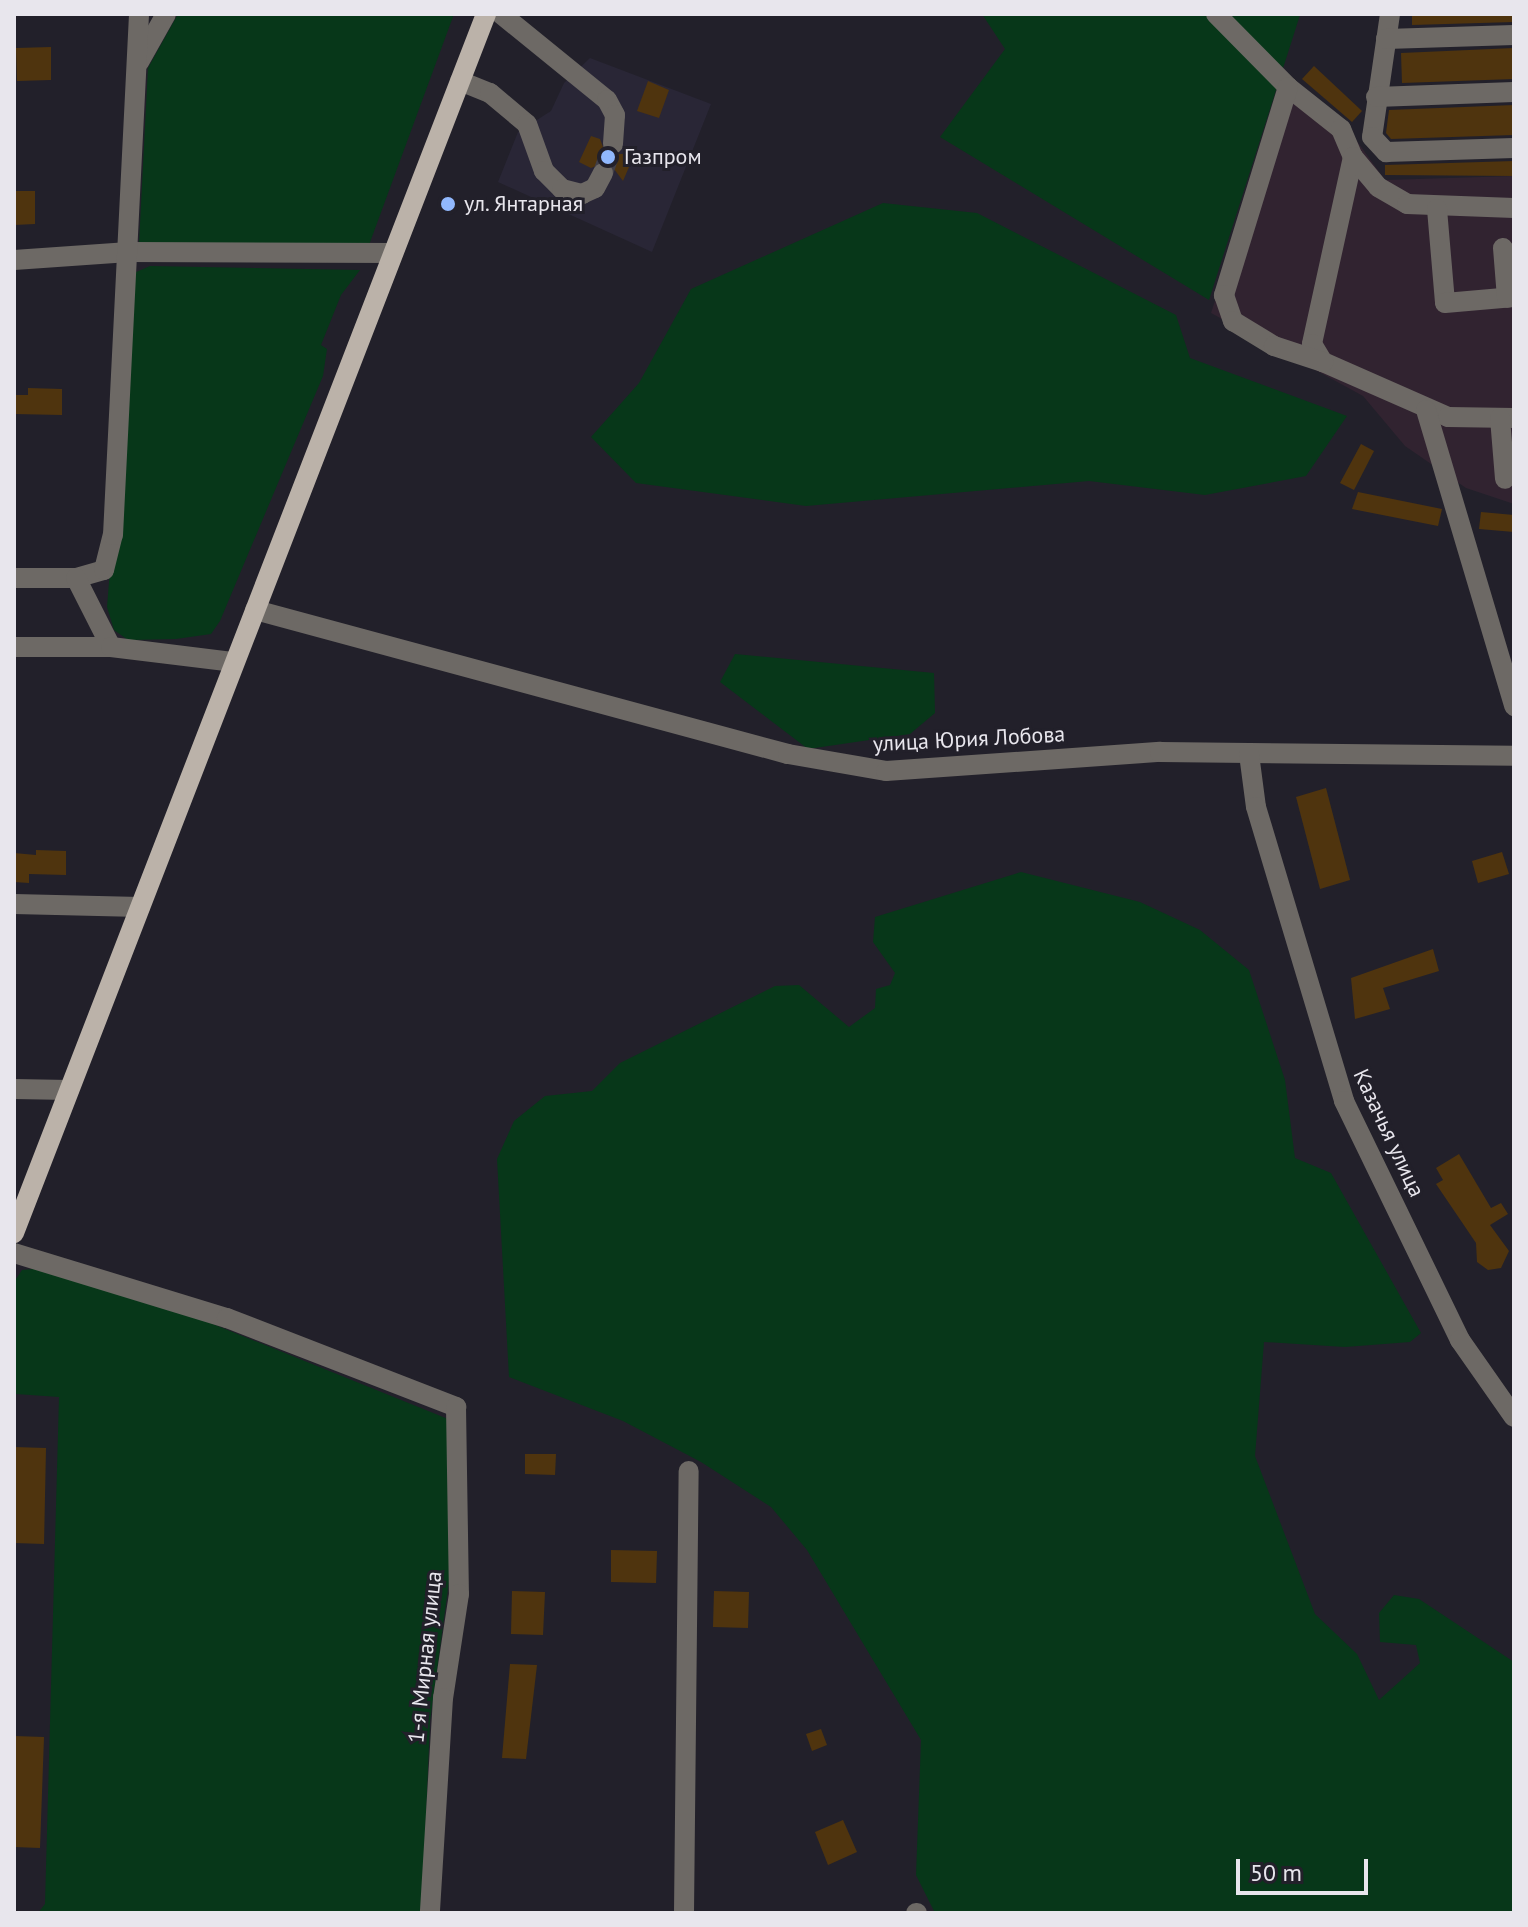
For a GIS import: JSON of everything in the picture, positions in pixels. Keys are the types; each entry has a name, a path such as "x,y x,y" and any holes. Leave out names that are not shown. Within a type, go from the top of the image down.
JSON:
{"main road":[{"path":"14,1233 486,14"}],"street":[{"path":"14,578 76,578 104,570 113,535 139,14"},
{"path":"137,66 166,14"},
{"path":"501,14 607,100 615,115 613,144"},
{"path":"1216,14 1288,87 1341,129 1353,157 1378,187 1407,204 1437,209 1514,208"},
{"path":"1390,14 1372,137 1386,152 1514,148"},
{"path":"1386,39 1514,35"},
{"path":"460,81 490,93 520,117 544,171 562,189 582,194 595,188 603,173"},
{"path":"1288,87 1224,295 1233,321 1274,346 1323,362 1426,410 1507,418 1505,479"},
{"path":"1376,97 1514,92"},
{"path":"1323,362 1312,344 1353,157"},
{"path":"1437,209 1445,303 1510,298 1503,248"},
{"path":"14,260 129,252 393,253"},
{"path":"1426,410 1514,706"},
{"path":"76,578 111,647"},
{"name":"улица Юрия Лобова","path":"255,610 840,764 886,771 1160,752 1514,756"},
{"path":"14,647 111,647 234,662"},
{"name":"Казачья улица","path":"1249,754 1256,807 1344,1101 1460,1340 1514,1417"},
{"path":"14,904 140,907"},
{"path":"14,1089 69,1090"},
{"name":"1-я Мирная улица","path":"14,1253 227,1318 456,1407 459,1594 443,1698 430,1913"},
{"path":"684,1913 689,1471"}],"shaded area":[{"path":"590,58 711,104 652,252 498,182 518,132 551,111 564,83"},
{"path":"1288,76 1346,126 1385,180 1514,176 1514,504 1466,488 1405,446 1363,396 1211,313"}],"green space":[{"path":"178,14 454,14 369,245 139,244 148,68"},
{"path":"982,14 1300,15 1209,300 940,137 1005,49"},
{"path":"883,203 977,213 1176,315 1190,358 1347,416 1306,476 1205,495 1089,481 806,506 636,483 591,437 639,383 691,289"},
{"path":"150,266 360,270 341,295 321,345 327,349 323,376 220,621 211,634 176,639 128,640 114,630 107,607 134,273"},
{"path":"735,654 934,673 935,713 910,734 808,749 720,682"},
{"path":"1021,872 1140,902 1200,930 1249,970 1285,1080 1295,1158 1331,1173 1421,1333 1410,1342 1345,1347 1264,1342 1255,1456 1315,1614 1357,1654 1379,1700 1420,1663 1416,1645 1380,1642 1379,1613 1394,1595 1419,1599 1514,1662 1514,1913 935,1913 916,1875 921,1740 807,1550 771,1507 701,1462 623,1421 509,1377 497,1159 514,1121 545,1096 592,1091 620,1063 775,986 799,985 849,1027 875,1008 876,989 890,985 895,973 873,942 875,917"},
{"path":"45,1268 151,1299 448,1419 451,1567 430,1721 422,1913 38,1913 45,1904 59,1397 16,1394 14,1399 14,1282 22,1270"}],"building":[{"path":"1412,14 1514,14 1514,22 1412,25"},
{"path":"51,47 51,80 17,81 16,48"},
{"path":"1514,48 1514,79 1402,83 1401,53"},
{"path":"1314,66 1362,111 1352,122 1302,79"},
{"path":"648,81 669,90 659,118 637,111"},
{"path":"1514,105 1514,135 1391,139 1386,133 1389,110"},
{"path":"591,136 600,139 606,155 635,153 623,181 608,161 591,168 579,162"},
{"path":"1514,161 1514,176 1385,175 1385,165"},
{"path":"14,191 35,191 35,224 14,225"},
{"path":"28,388 62,389 62,415 14,414 14,395 28,395"},
{"path":"1361,444 1374,451 1354,490 1340,483"},
{"path":"1358,492 1442,509 1438,526 1352,509"},
{"path":"1481,512 1514,515 1514,532 1479,529"},
{"path":"1326,788 1350,880 1320,889 1296,797"},
{"path":"36,850 66,851 66,875 29,874 29,883 14,882 14,853 36,855"},
{"path":"1502,852 1509,874 1478,883 1472,861"},
{"path":"1433,949 1439,971 1383,988 1390,1009 1355,1019 1351,978"},
{"path":"1459,1154 1491,1208 1501,1203 1508,1214 1490,1225 1509,1251 1501,1268 1488,1270 1477,1262 1476,1243 1436,1184 1443,1180 1436,1168"},
{"path":"14,1447 46,1448 44,1544 14,1543"},
{"path":"525,1454 556,1454 555,1475 525,1474"},
{"path":"611,1550 657,1551 656,1583 611,1582"},
{"path":"512,1591 545,1592 543,1635 511,1634"},
{"path":"714,1591 749,1592 748,1628 713,1627"},
{"path":"510,1664 537,1665 526,1759 502,1758"},
{"path":"821,1729 827,1745 812,1751 806,1734"},
{"path":"14,1736 44,1737 40,1848 14,1847"},
{"path":"843,1820 857,1852 828,1865 815,1832"}],"tunnel":[{"path":"603,173 613,144"}],"place":[{"name":"Газпром","path":"608,157"},
{"name":"ул. Янтарная","path":"448,204"}]}
